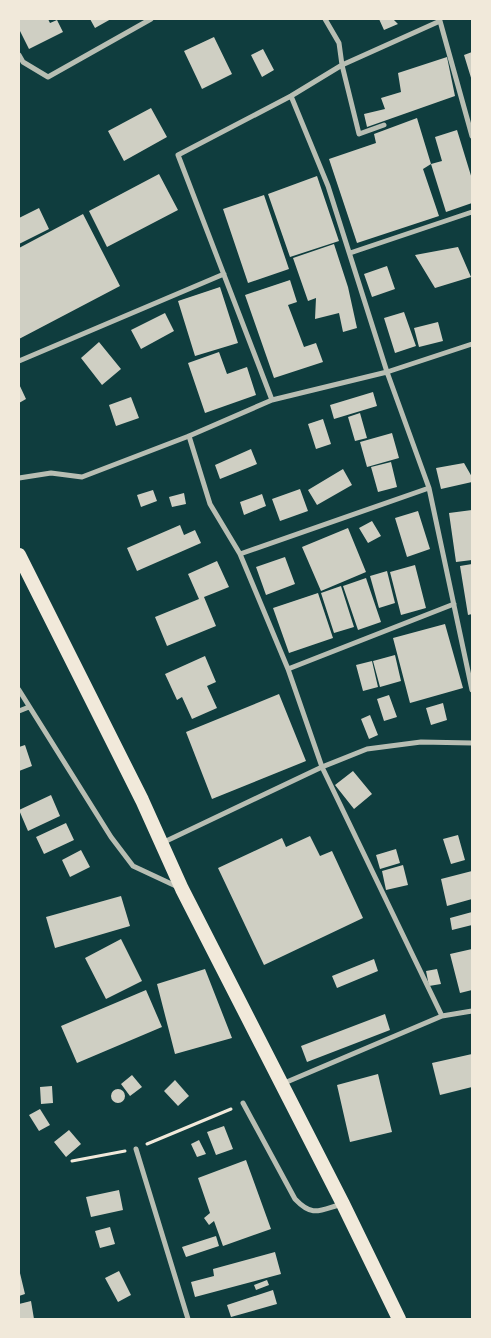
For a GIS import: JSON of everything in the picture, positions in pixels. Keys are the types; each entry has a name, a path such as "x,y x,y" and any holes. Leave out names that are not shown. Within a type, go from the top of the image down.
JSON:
{"highway":[{"path":"19,555 142,800 182,889 343,1204 399,1319"}],"street":[{"path":"19,55 23,62 48,77 151,19"},
{"path":"325,19 339,43 342,65 359,134 384,125"},
{"path":"272,400 178,154 291,96 342,65 440,21 472,136"},
{"path":"291,96 328,186 387,372 429,488 472,690"},
{"path":"350,253 472,212"},
{"path":"19,361 224,274"},
{"path":"19,478 52,473 82,477 189,436 272,400 387,372 472,344"},
{"path":"189,436 210,504 240,554 288,669 322,767 442,1016"},
{"path":"240,554 429,488"},
{"path":"288,669 454,604"},
{"path":"19,690 111,837 133,866 182,889"},
{"path":"19,711 29,707"},
{"path":"162,843 322,767 367,749 421,742 472,743"},
{"path":"282,1084 442,1016 472,1011"},
{"path":"243,1103 295,1199 304,1208 313,1212 343,1204"},
{"path":"136,1149 188,1319"}],"path":[{"path":"72,1161 136,1149 220,1115 243,1103"}],"building":[{"path":"19,19 48,19 50,23 57,20 63,32 29,49 19,29"},
{"path":"90,19 111,19 95,28"},
{"path":"379,19 393,19 398,24 384,30"},
{"path":"214,37 232,74 202,89 184,51"},
{"path":"263,49 274,70 262,77 251,55"},
{"path":"472,52 472,81 464,55"},
{"path":"447,57 455,96 367,127 364,114 385,109 381,98 401,92 398,73"},
{"path":"151,108 167,137 124,161 108,131"},
{"path":"417,118 431,164 423,169 439,216 357,243 329,159 376,143 374,134"},
{"path":"457,130 472,179 472,203 446,212 431,164 442,161 435,137"},
{"path":"159,174 178,210 107,247 89,211"},
{"path":"317,176 339,241 290,257 268,194"},
{"path":"264,195 289,269 248,283 223,209"},
{"path":"39,208 49,229 19,244 19,218"},
{"path":"83,214 120,286 19,339 19,248"},
{"path":"334,244 348,287 357,328 343,332 339,313 315,319 316,298 308,301 293,258"},
{"path":"458,247 471,277 435,288 415,255"},
{"path":"387,266 395,289 372,297 364,274"},
{"path":"290,280 297,302 288,305 304,347 316,343 323,362 274,378 245,295"},
{"path":"220,287 238,343 195,356 178,301"},
{"path":"404,312 416,346 395,353 384,318"},
{"path":"165,313 174,331 141,349 131,330"},
{"path":"438,322 443,341 419,347 414,328"},
{"path":"99,342 121,369 102,385 81,358"},
{"path":"219,352 227,374 247,367 256,395 205,413 188,363"},
{"path":"19,384 26,399 19,403"},
{"path":"373,392 377,406 334,419 330,405"},
{"path":"131,397 139,418 116,426 109,405"},
{"path":"360,413 367,438 355,441 348,417"},
{"path":"323,419 331,444 316,449 308,424"},
{"path":"392,433 399,458 367,467 360,442"},
{"path":"251,449 257,464 220,479 215,465"},
{"path":"391,462 397,487 378,492 371,467"},
{"path":"464,463 472,477 472,482 441,489 436,468"},
{"path":"343,469 352,485 317,505 308,490"},
{"path":"300,489 308,511 280,521 272,499"},
{"path":"153,490 157,501 141,507 137,495"},
{"path":"184,493 186,504 172,507 169,497"},
{"path":"262,494 266,506 244,515 240,502"},
{"path":"472,510 472,560 456,562 449,513"},
{"path":"418,511 430,549 407,557 395,518"},
{"path":"372,521 381,536 368,543 359,528"},
{"path":"180,525 184,535 195,530 201,543 137,571 127,548"},
{"path":"348,528 366,572 321,591 302,547"},
{"path":"285,557 295,584 266,595 256,567"},
{"path":"217,561 229,587 204,597 216,626 167,646 155,617 199,599 188,574"},
{"path":"472,564 472,614 468,615 460,566"},
{"path":"415,565 426,608 401,615 390,572"},
{"path":"387,571 395,603 379,608 370,576"},
{"path":"366,578 381,622 358,630 343,586"},
{"path":"341,586 354,627 334,633 321,593"},
{"path":"318,593 333,638 289,653 273,608"},
{"path":"445,624 463,688 410,703 393,638"},
{"path":"395,655 401,681 380,687 373,661"},
{"path":"205,656 216,682 207,686 217,708 192,719 182,697 177,700 165,674"},
{"path":"372,661 378,687 363,691 356,665"},
{"path":"279,694 306,761 212,799 186,732"},
{"path":"389,695 397,717 384,721 377,699"},
{"path":"443,703 447,720 431,725 426,708"},
{"path":"370,715 378,735 369,739 361,719"},
{"path":"25,745 32,766 19,771 19,747"},
{"path":"353,771 372,794 354,809 335,785"},
{"path":"51,795 60,816 28,831 19,810"},
{"path":"66,823 74,840 44,854 36,837"},
{"path":"458,835 465,860 451,864 443,839"},
{"path":"310,836 320,856 332,851 363,918 264,965 218,868 282,838 286,847"},
{"path":"396,849 400,863 380,869 376,855"},
{"path":"81,850 90,867 70,877 62,860"},
{"path":"403,865 408,885 386,890 382,871"},
{"path":"472,871 472,899 447,906 441,879"},
{"path":"121,896 130,926 55,948 46,917"},
{"path":"472,912 472,925 452,930 450,918"},
{"path":"121,939 142,981 106,999 85,958"},
{"path":"472,949 472,990 460,993 450,954"},
{"path":"374,959 378,971 337,988 332,976"},
{"path":"205,969 232,1038 175,1054 157,984"},
{"path":"437,969 441,984 429,986 426,971"},
{"path":"146,990 162,1027 77,1063 61,1026"},
{"path":"385,1014 390,1030 307,1062 301,1046"},
{"path":"472,1054 472,1087 440,1095 432,1063"},
{"path":"378,1074 392,1132 350,1142 337,1085"},
{"path":"132,1075 142,1087 130,1096 121,1084"},
{"path":"175,1080 189,1096 178,1106 164,1091"},
{"path":"52,1086 53,1103 41,1104 40,1087"},
{"path":"115,1089 121,1089 125,1096 121,1103 115,1103 111,1099 111,1093"},
{"path":"40,1109 50,1125 39,1131 29,1115"},
{"path":"224,1126 233,1149 216,1155 207,1132"},
{"path":"69,1130 81,1144 66,1157 54,1142"},
{"path":"199,1140 206,1154 197,1157 191,1144"},
{"path":"246,1160 271,1229 223,1246 214,1221 209,1225 204,1218 210,1213 198,1178"},
{"path":"119,1190 123,1210 91,1217 86,1197"},
{"path":"110,1227 115,1244 100,1248 95,1231"},
{"path":"216,1236 219,1246 186,1257 182,1247"},
{"path":"275,1252 281,1274 195,1297 191,1282 214,1276 213,1269"},
{"path":"19,1269 25,1294 19,1296"},
{"path":"119,1271 131,1295 118,1302 105,1278"},
{"path":"267,1280 269,1285 256,1290 254,1285"},
{"path":"273,1290 277,1304 231,1317 227,1305"},
{"path":"31,1301 34,1319 19,1319 19,1304"}]}
